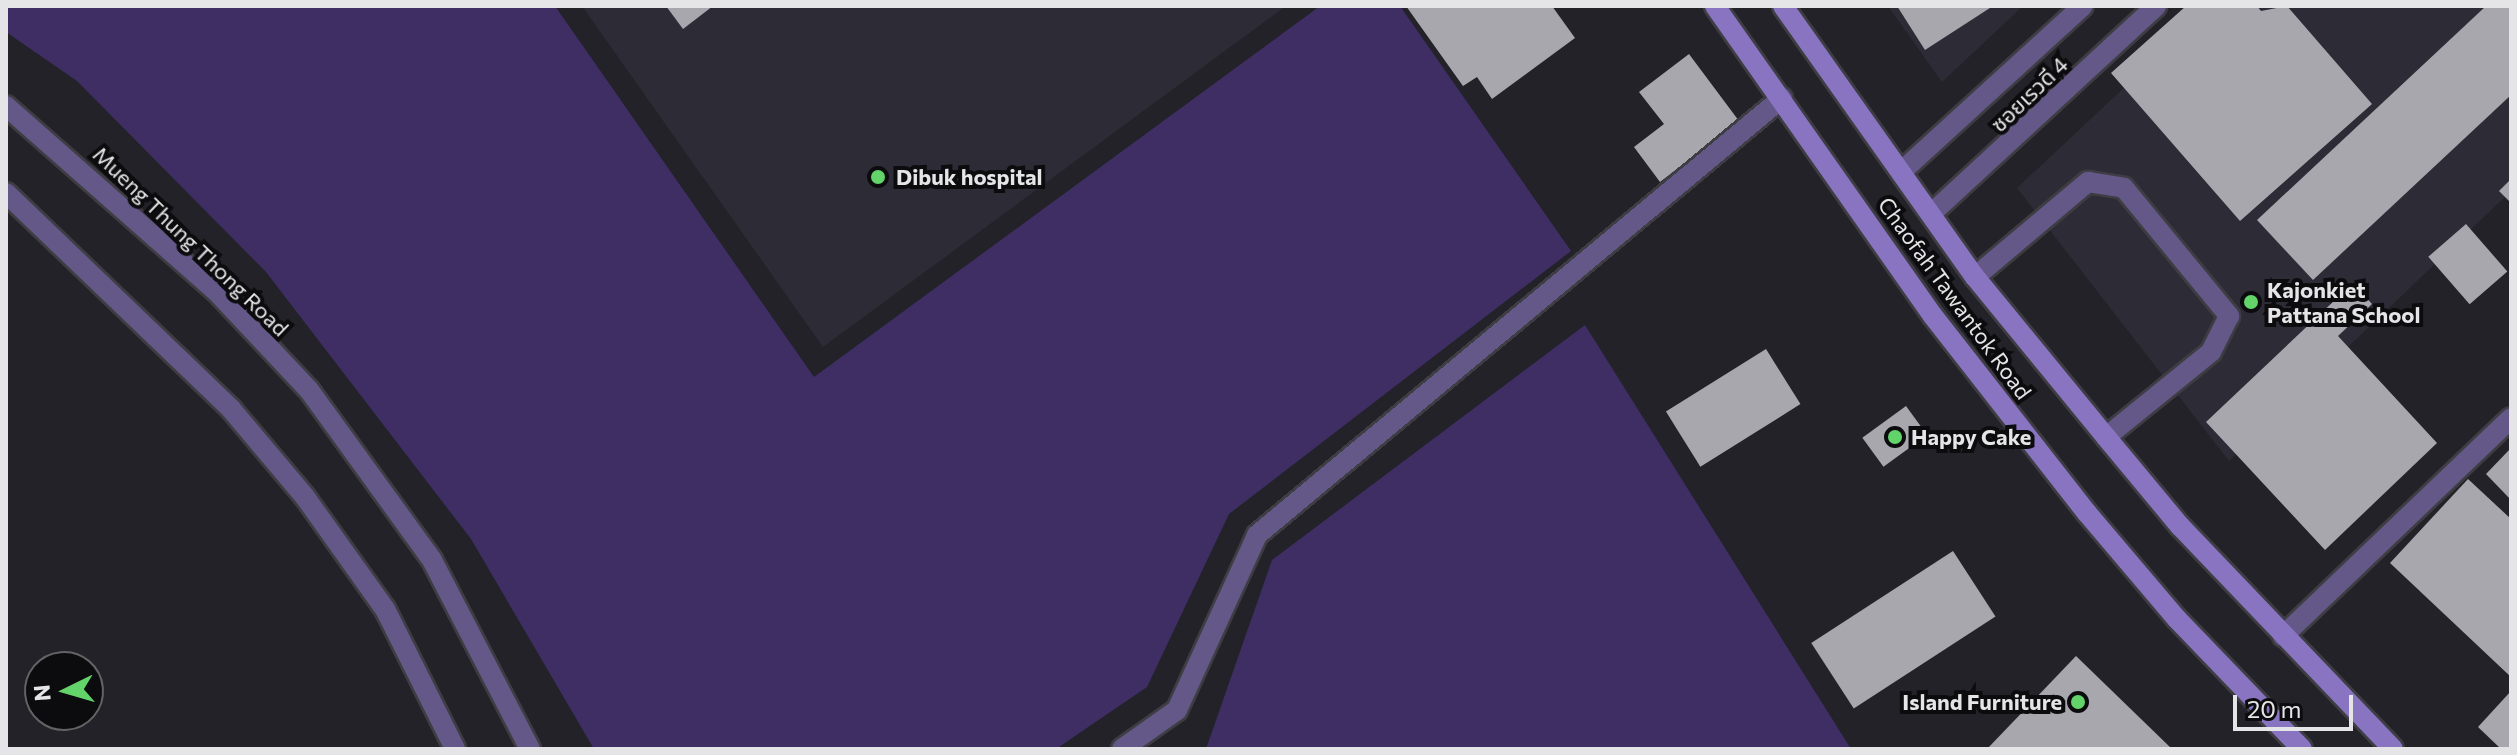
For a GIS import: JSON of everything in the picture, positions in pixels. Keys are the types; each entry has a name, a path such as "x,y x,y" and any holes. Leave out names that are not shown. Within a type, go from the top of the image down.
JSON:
{"main road":[{"name":"Chaofah Tawantok Road","path":"1715,6 1933,316 2087,513 2177,619 2302,749"},
{"name":"Chaofah Tawantok Road","path":"1783,6 1975,277 2106,437 2283,636 2393,749"}],"street":[{"name":"ซอยเรวดี 4","path":"1901,172 2083,6"},
{"name":"ซอยเรวดี 4","path":"1932,213 2156,6"},
{"path":"1122,749 1177,710 1257,535 1782,98"},
{"name":"Mueng Thung Thong Road","path":"6,106 215,290 309,390 432,560 530,749"},
{"path":"1975,277 2088,182 2124,188 2229,316 2211,352 2106,437"},
{"path":"6,193 231,409 305,497 385,609 455,749"},
{"path":"2283,636 2511,418"}],"shaded area":[{"path":"6,6 555,6 814,377 1320,6 1400,6 1571,251 1229,514 1147,687 1056,749 594,749 471,539 266,272 77,81 6,32"},
{"name":"Dibuk hospital","path":"582,6 1286,6 823,347"},
{"path":"1888,6 2023,6 1942,82"},
{"name":"Kajonkiet Pattana School","path":"2211,6 2511,6 2511,191 2229,461 2017,188"},
{"path":"1585,325 1851,749 1206,749 1272,560"}],"building":[{"path":"666,6 713,6 683,29"},
{"path":"1406,6 1552,6 1575,38 1492,99 1477,77 1463,86"},
{"path":"1897,6 1993,6 1925,50"},
{"path":"2186,6 2257,6 2261,11 2287,6 2372,104 2240,221 2111,73"},
{"path":"2486,6 2511,6 2511,95 2313,280 2257,220"},
{"path":"1689,54 1739,121 1660,182 1634,147 1664,124 1639,92"},
{"path":"2511,179 2511,203 2499,191"},
{"path":"2466,224 2507,272 2470,304 2428,257"},
{"path":"2353,283 2372,304 2338,336 2437,443 2325,550 2206,422"},
{"path":"1766,349 1800,404 1700,467 1666,412"},
{"name":"Happy Cake","path":"1906,406 1927,435 1883,467 1862,438"},
{"path":"2511,448 2511,500 2486,474"},
{"path":"2468,479 2511,519 2511,677 2390,563"},
{"path":"1953,551 1995,616 1854,708 1811,643"},
{"name":"Island Furniture","path":"2076,656 2172,749 1987,749"},
{"path":"2511,691 2511,749 2501,749 2478,727"}],"place":[{"name":"Dibuk hospital","path":"878,177"},
{"name":"Kajonkiet Pattana School","path":"2251,302"},
{"name":"Happy Cake","path":"1895,437"},
{"name":"Island Furniture","path":"2078,702"}]}
